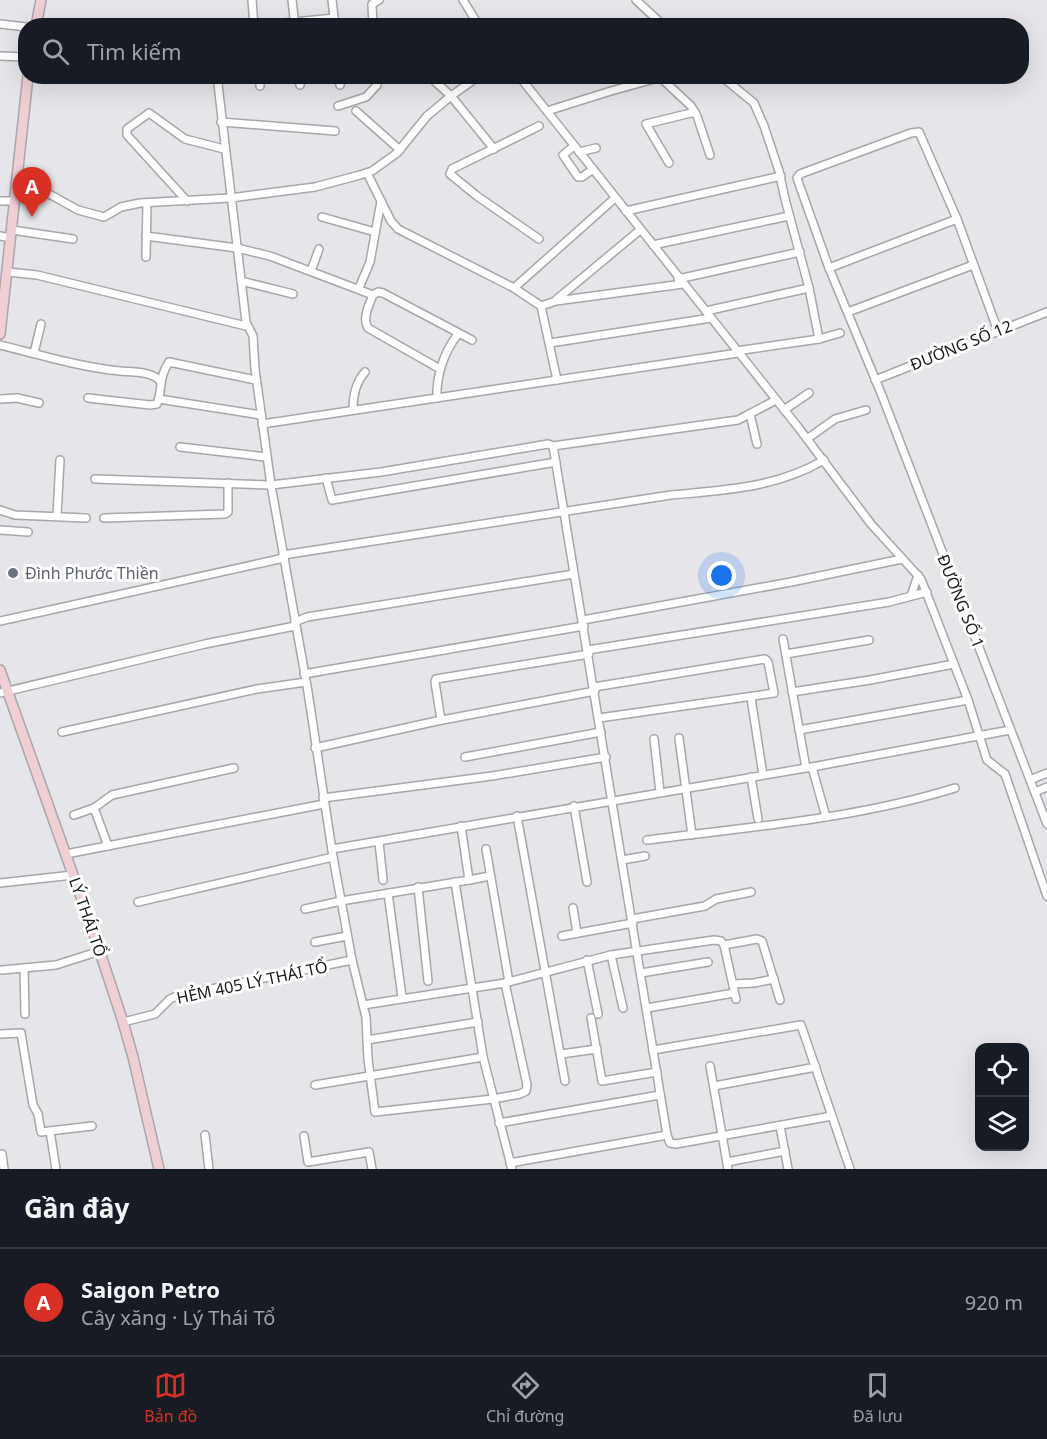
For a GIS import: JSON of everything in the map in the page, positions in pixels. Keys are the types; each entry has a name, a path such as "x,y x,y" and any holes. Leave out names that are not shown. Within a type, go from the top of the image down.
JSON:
{"main road":[{"path":"38,18 41,0"},
{"path":"0,333 27,84"},
{"name":"LÝ THÁI TỔ","path":"0,670 4,692 66,854 123,1022 159,1169"}],"street":[{"path":"252,0 253,18"},
{"path":"292,0 294,18"},
{"path":"332,0 334,18"},
{"path":"373,18 372,4 379,0"},
{"path":"463,0 474,18"},
{"path":"636,0 655,18"},
{"path":"0,24 18,26"},
{"path":"0,56 18,57"},
{"path":"218,84 246,326"},
{"path":"338,106 366,97 377,84"},
{"path":"438,84 451,96 494,149"},
{"path":"16,182 51,195 78,210 104,217 121,207 147,203 230,198 315,187 367,173 400,150 428,116 468,84"},
{"path":"525,84 807,438 871,524 918,575 927,592 968,700 987,760 1005,774 1047,896"},
{"path":"547,111 637,84"},
{"path":"670,84 695,112 710,155"},
{"path":"731,84 754,103 781,176 789,216 809,288 819,339"},
{"path":"356,111 400,150"},
{"path":"669,163 646,128 646,124 695,112"},
{"path":"187,201 127,135 127,129 149,113 184,139 224,149"},
{"path":"221,122 335,131"},
{"path":"539,126 452,169 450,174 477,196 539,239"},
{"name":"ĐƯỜNG SỐ 1","path":"957,219 919,132 800,174 797,178 829,268 875,380 1047,824"},
{"path":"574,146 563,155 580,178 593,169"},
{"path":"579,152 596,148"},
{"path":"572,168 584,159"},
{"path":"367,173 391,221 398,229 514,288 541,306 557,380"},
{"path":"626,211 781,176"},
{"path":"514,288 615,198"},
{"path":"0,201 14,201"},
{"path":"359,288 370,262 381,201"},
{"path":"146,257 147,203"},
{"path":"653,245 789,216"},
{"path":"322,217 375,232"},
{"path":"829,268 957,219 998,331"},
{"path":"556,301 640,230"},
{"path":"0,236 11,234 73,239"},
{"path":"146,236 237,248 270,256 373,295"},
{"path":"311,271 319,249"},
{"path":"541,306 556,301 681,281 800,252"},
{"path":"848,312 974,265"},
{"path":"8,272 37,275 246,326 250,329 253,336 256,380 271,485 305,678 323,801 347,936 363,1005 375,1112 494,1099 526,1091 527,1085 507,983 500,925 486,849"},
{"path":"241,281 293,294"},
{"path":"550,343 709,314 809,288"},
{"path":"440,369 368,328 365,318 373,295 378,292 383,293 472,340"},
{"name":"ĐƯỜNG SỐ 12","path":"875,380 1047,312"},
{"path":"34,353 41,324"},
{"path":"159,399 261,419 437,398 819,339 840,333"},
{"path":"437,398 437,379 440,369 458,334"},
{"path":"0,345 102,369 144,374 160,381"},
{"path":"88,398 157,404 160,381 166,365 173,362 256,380"},
{"path":"353,409 354,392 360,377 365,372"},
{"path":"784,410 809,393"},
{"path":"0,399 17,398 39,403"},
{"path":"96,479 271,485 381,472 548,444 553,446 738,420 776,400"},
{"path":"807,438 835,419 866,410"},
{"path":"750,414 757,444"},
{"path":"553,446 602,732 660,1095 670,1143 723,1136 832,1116"},
{"path":"180,447 267,457"},
{"path":"57,516 60,460"},
{"path":"0,621 283,557 671,495 733,489 772,482 798,474 824,460"},
{"path":"326,478 332,500 556,462"},
{"path":"104,518 225,514 228,512 229,502 228,483"},
{"path":"0,510 15,515 86,518"},
{"path":"0,530 28,532"},
{"path":"62,732 305,678 902,559"},
{"path":"4,692 295,624 308,617 574,574"},
{"path":"911,596 918,575"},
{"path":"441,720 436,679 889,602 927,592"},
{"path":"783,639 799,730 826,817"},
{"path":"786,654 869,640"},
{"path":"315,748 594,689 766,660 774,694 599,718"},
{"path":"792,692 954,664"},
{"path":"751,698 763,775"},
{"path":"799,730 968,700"},
{"path":"332,849 1010,730"},
{"path":"465,757 602,732"},
{"path":"679,738 692,835"},
{"path":"654,739 660,792"},
{"path":"66,854 323,801 606,757"},
{"path":"74,815 94,808 112,795 234,768"},
{"path":"1030,780 1047,773"},
{"path":"751,777 758,819"},
{"path":"1035,792 1047,787"},
{"path":"647,840 826,817 915,801 955,788"},
{"path":"574,806 587,882"},
{"path":"94,808 108,846"},
{"path":"517,816 565,1081"},
{"path":"461,826 469,880"},
{"path":"380,842 383,880"},
{"path":"622,860 645,856"},
{"path":"138,902 333,857"},
{"path":"0,883 73,875"},
{"path":"305,909 418,887 490,876"},
{"path":"455,882 483,1057 511,1166 667,1135"},
{"path":"418,887 428,981"},
{"path":"562,936 705,906 716,899 751,892"},
{"path":"388,893 402,997"},
{"path":"573,908 577,933"},
{"path":"315,942 347,936"},
{"path":"724,945 760,939 780,1000"},
{"path":"363,1005 402,997 507,983 611,955 714,940 721,941 724,945 735,996 647,1008"},
{"path":"2,970 64,963 100,951"},
{"path":"611,955 623,1008"},
{"name":"HẺM 405 LÝ THÁI TỔ","path":"123,1022 155,1014 170,999 177,996 352,960"},
{"path":"587,960 602,1081 657,1072"},
{"path":"641,973 708,962"},
{"path":"24,968 25,1014"},
{"path":"733,984 749,984 774,979"},
{"path":"367,1040 478,1022"},
{"path":"653,1050 800,1025 832,1116 847,1169"},
{"path":"0,1034 21,1033 33,1105 38,1114 41,1132 92,1125"},
{"path":"561,1054 597,1049"},
{"path":"315,1085 483,1057"},
{"path":"710,1066 728,1165 785,1151"},
{"path":"714,1086 816,1067"},
{"path":"499,1123 660,1095"},
{"path":"780,1126 788,1169"},
{"path":"50,1131 56,1169"},
{"path":"205,1135 209,1169"},
{"path":"304,1136 308,1162 369,1152 372,1169"},
{"path":"2,1154 4,1169"}],"place":[{"name":"Saigon Petro","path":"32,217"},
{"name":"Đình Phước Thiền","path":"13,573"}]}
